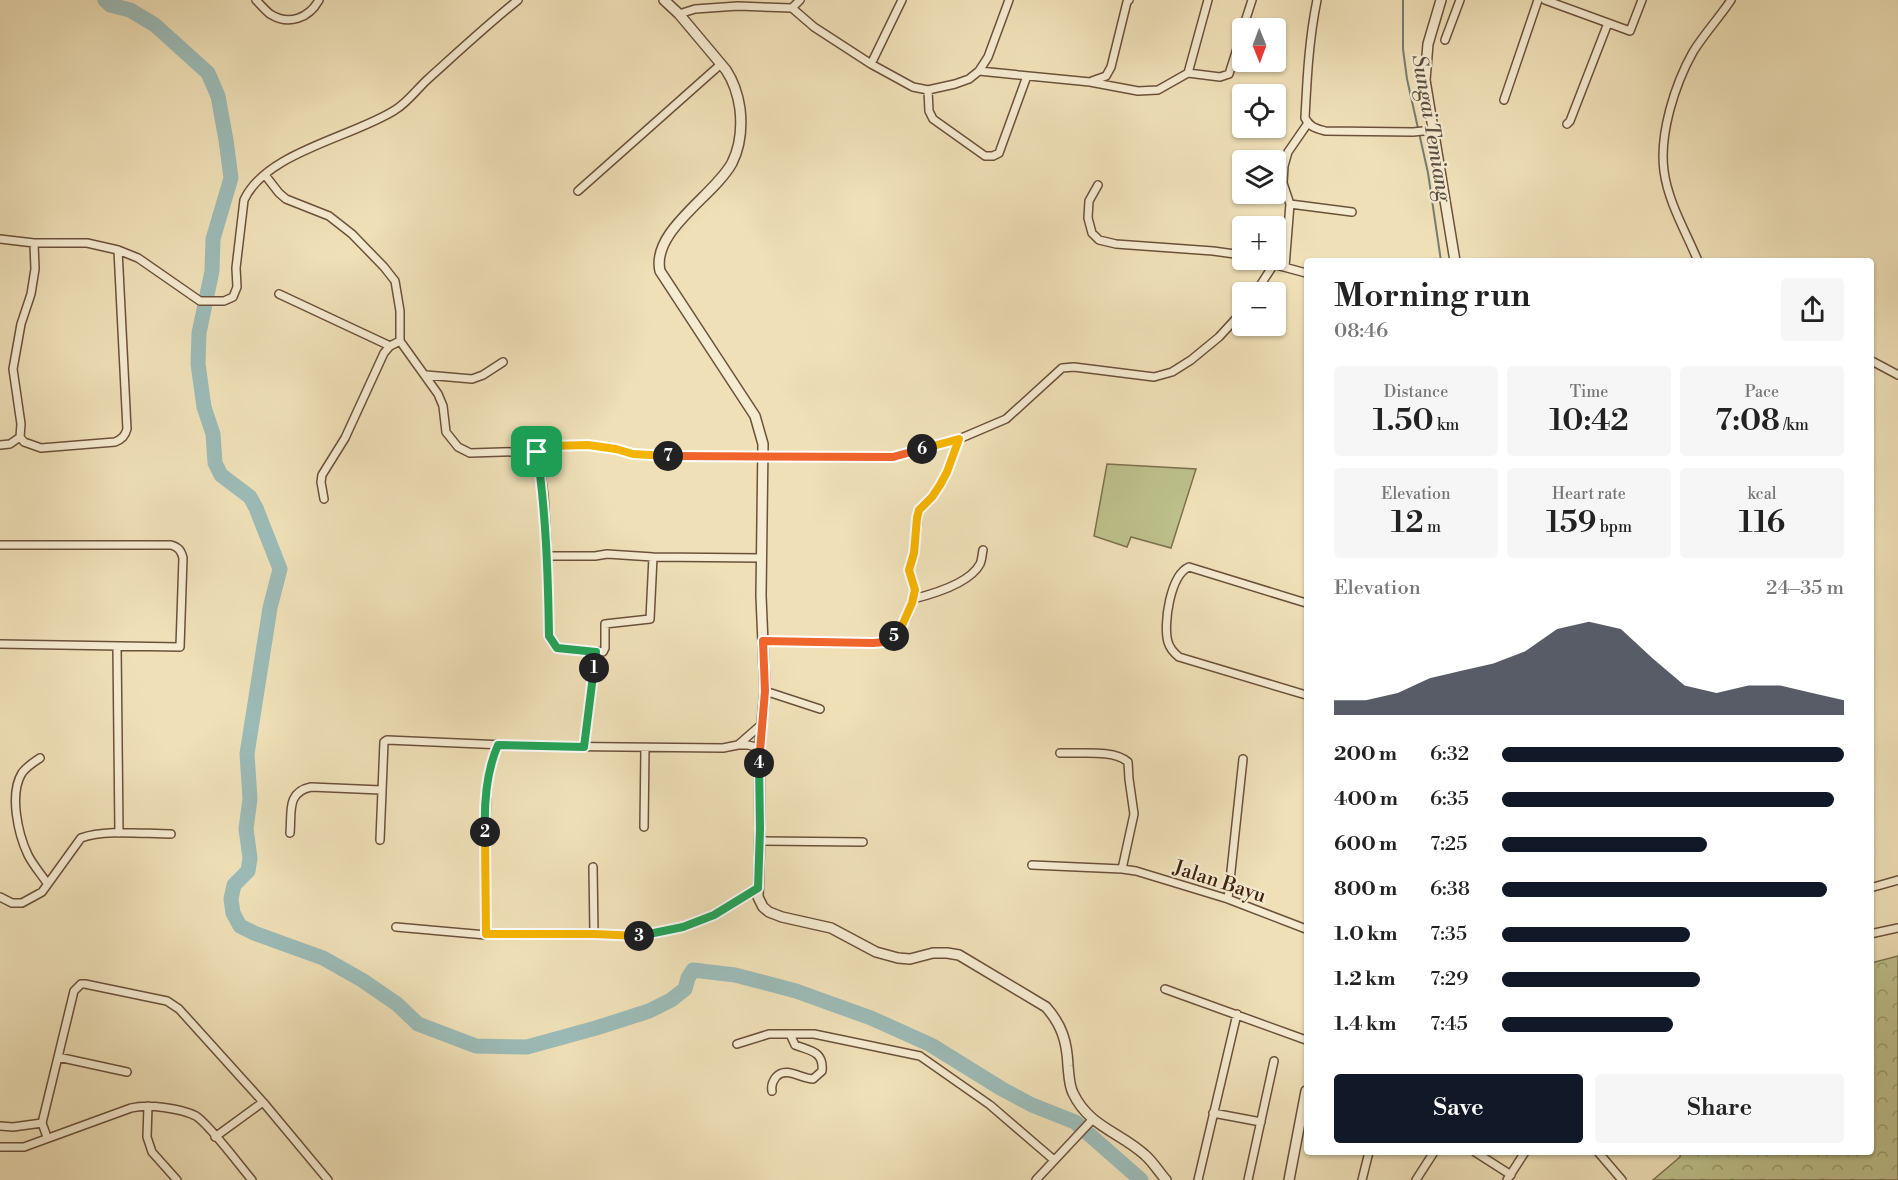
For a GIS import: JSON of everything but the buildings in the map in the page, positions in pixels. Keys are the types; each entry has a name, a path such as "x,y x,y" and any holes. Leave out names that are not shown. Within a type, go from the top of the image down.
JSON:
{"street":[{"path":"256,0 270,14 284,20 299,19 311,13 320,0"},
{"path":"0,239 34,243 87,243 117,250 138,258 200,301 224,301 233,297 237,287 236,268 244,200 248,191 265,175 290,158 398,109 431,76 518,0"},
{"path":"664,0 679,14 732,79 738,97 741,120 739,142 731,164 673,230 661,249 658,260 660,271 754,416 760,429 763,456 762,558 765,691 760,748 758,897 763,907 782,917 831,928 876,952 910,959 933,953 959,955 1046,1007 1063,1032 1073,1094 1092,1120 1145,1155 1166,1180"},
{"path":"792,8 800,0"},
{"path":"871,64 884,42 902,0"},
{"path":"679,14 696,9 738,6 792,8 814,27 871,64 913,87 928,90 969,79 979,71 988,57 1009,0"},
{"path":"1090,82 1106,76 1111,67 1129,0"},
{"path":"1188,74 1208,0"},
{"path":"1247,18 1252,0"},
{"path":"1317,0 1310,33 1305,118 1308,123 1313,128 1325,131 1413,132 1429,130"},
{"path":"1441,0 1428,44 1425,80 1429,130 1454,258"},
{"path":"1445,40 1460,0"},
{"path":"1504,100 1538,0"},
{"path":"1545,0 1557,2 1630,31 1642,0"},
{"path":"1697,258 1671,197 1664,170 1664,142 1672,101 1682,75 1694,51 1731,0"},
{"path":"1567,124 1608,23"},
{"path":"578,191 721,64"},
{"path":"979,71 1090,82 1138,91 1158,90 1188,74 1220,77 1229,74 1232,65"},
{"path":"928,90 933,119 985,156 993,156 999,153 1027,76"},
{"path":"1286,254 1290,204 1283,183 1284,166 1288,152 1308,123"},
{"path":"265,175 286,199 329,216 352,234 395,281 399,297 400,341 426,375 442,401 446,432 458,447 470,453 537,452 550,446 588,445 655,456 893,457 959,439 1006,419 1062,368 1074,367 1154,377 1173,372 1219,337 1232,323"},
{"path":"1098,185 1089,201 1088,218 1092,233 1099,240 1116,244 1232,254"},
{"path":"1290,204 1352,212"},
{"path":"34,243 33,286 21,324 13,369 21,424 20,437 24,442 41,448 115,442 121,440 125,435 127,429 117,250"},
{"path":"1286,267 1304,272"},
{"path":"279,294 390,346"},
{"path":"324,499 322,475 345,438 384,353 390,346 400,341"},
{"path":"426,375 472,379 503,362"},
{"path":"1874,362 1898,375"},
{"path":"0,445 10,444 20,437"},
{"path":"763,641 846,644 885,642 901,628 915,590 909,570 916,543 919,510 932,497 947,472 959,439"},
{"path":"537,452 544,496 549,636 557,648 604,651 605,624 650,619 653,557"},
{"path":"0,545 171,545 177,547 183,558 180,647 0,644"},
{"path":"913,599 950,587 972,573 981,562 983,549"},
{"path":"547,556 607,554 653,557 762,558"},
{"path":"1304,602 1189,567 1180,574 1167,606 1167,640 1171,649 1179,657 1304,694"},
{"path":"117,647 119,833"},
{"path":"584,747 596,652"},
{"path":"765,691 820,708"},
{"path":"738,745 762,724"},
{"path":"380,840 384,742 391,740 584,747 723,748 748,745 760,748"},
{"path":"486,934 485,813 491,759 498,745"},
{"path":"644,827 645,748"},
{"path":"1060,753 1111,754 1128,762 1134,814 1122,869"},
{"path":"40,758 23,771 16,785 14,797 21,835 28,855 47,883"},
{"path":"1228,899 1243,759"},
{"path":"290,833 292,802 301,789 311,787 381,790"},
{"path":"0,897 12,903 22,903 42,892 81,838 89,835 171,834"},
{"path":"760,841 863,842"},
{"name":"Jalan Bayu","path":"1032,865 1122,869 1228,899 1304,928"},
{"path":"593,867 594,934"},
{"path":"1874,887 1898,880"},
{"path":"396,927 486,934 644,936 683,927 714,915 758,888"},
{"path":"1874,933 1898,928"},
{"path":"47,1137 42,1123 74,991 81,984 166,1001 179,1009 263,1102 328,1180"},
{"path":"1165,989 1304,1039"},
{"path":"1198,1180 1237,1014"},
{"path":"737,1044 769,1034 814,1034 920,1056 990,1105 1054,1160"},
{"path":"772,1091 773,1082 781,1073 786,1072 813,1079 822,1071 822,1059 817,1053 795,1045 790,1034"},
{"path":"58,1058 127,1072"},
{"path":"1248,1180 1274,1061"},
{"path":"215,1137 263,1102"},
{"path":"148,1106 147,1137 152,1152 177,1180"},
{"path":"0,1148 24,1147 131,1108 148,1106 183,1112 197,1117 252,1180"},
{"path":"1213,1113 1261,1122"},
{"path":"1291,1179 1304,1115"},
{"path":"1036,1180 1092,1120"},
{"path":"0,1126 13,1128 42,1123"},
{"path":"1362,1180 1368,1155"},
{"path":"1416,1180 1432,1155"},
{"path":"1479,1155 1509,1177 1523,1155"},
{"path":"1601,1155 1622,1180"}],"green space":[{"path":"1107,464 1196,469 1171,548 1131,537 1127,547 1094,536"},
{"path":"1898,956 1898,1180 1653,1180 1680,1155 1874,1155 1874,962"}],"waterway":[{"path":"105,0 110,5 130,10 155,25 208,73 218,96 226,140 231,178 213,239 212,271 199,333 198,364 204,407 213,434 215,463 221,475 250,497 280,569 270,608 247,754 250,799 246,829 250,858 248,871 234,885 231,899 233,913 240,926 323,958 362,980 397,1004 418,1024 476,1046 527,1047 649,1011 671,1000 685,989 693,970 735,975 796,991 871,1018 931,1045 1002,1089 1032,1105 1075,1122 1141,1180"},
{"name":"Sungai Temiang","path":"1403,0 1403,49 1407,79 1428,173 1441,258"}],"route":[{"path":"959,439 940,485 919,510 916,543 909,570 915,590 907,617 901,628 885,642 846,644 763,641 765,691 759,755 758,888 714,915 683,927 644,936 486,934 485,813 491,759 498,745 584,747 596,652 557,648 549,636 544,496 537,452 550,446 588,445 655,456 893,457 959,439"}]}
